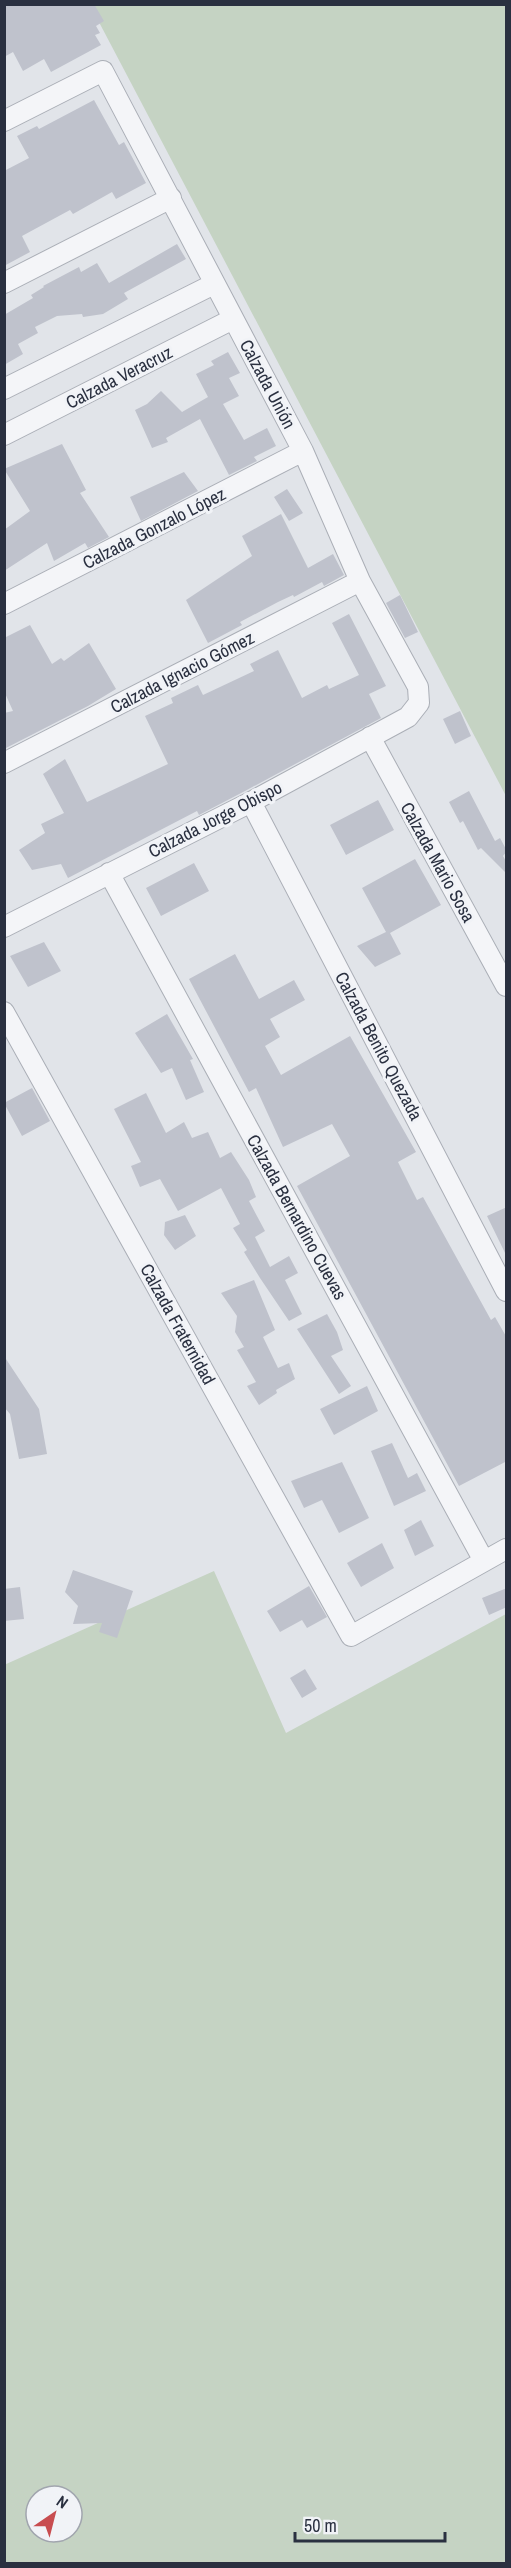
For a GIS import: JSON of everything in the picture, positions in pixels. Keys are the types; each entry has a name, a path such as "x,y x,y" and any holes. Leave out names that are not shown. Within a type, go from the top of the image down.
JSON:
{"street":[{"name":"Calzada Unión","path":"4,121 103,71 303,451 360,581 418,687 419,703"},
{"path":"4,283 171,198"},
{"path":"4,389 214,284"},
{"name":"Calzada Veracruz","path":"4,435 233,319"},
{"name":"Calzada Gonzalo López","path":"4,604 303,451"},
{"name":"Calzada Ignacio Gómez","path":"4,763 360,581"},
{"name":"Calzada Jorge Obispo","path":"4,927 251,802 408,717 419,703"},
{"name":"Calzada Mario Sosa","path":"370,737 507,986"},
{"name":"Calzada Benito Quezada","path":"251,802 507,1291"},
{"name":"Calzada Bernardino Cuevas","path":"109,873 484,1561"},
{"name":"Calzada Fraternidad","path":"4,1012 351,1636 484,1561"},
{"path":"484,1561 507,1549"}],"green space":[{"path":"90,5 506,5 506,796"},
{"path":"214,1571 286,1733 506,1614 506,2563 5,2563 4,1665"}],"building":[{"path":"4,4 94,4 104,21 96,26 100,33 95,35 101,45 51,72 44,59 23,71 13,52 4,57"},
{"path":"94,100 119,145 124,142 146,183 116,199 112,192 73,214 70,210 22,236 30,252 4,266 4,171 29,158 17,136 37,126 39,129"},
{"path":"177,244 186,259 124,293 128,299 103,314 83,317 82,314 57,316 35,327 38,333 18,344 23,354 4,365 4,315 33,298 31,295 43,286 79,267 81,272 97,263 109,283"},
{"path":"228,352 240,373 229,378 239,396 223,404 244,440 267,428 276,446 254,457 257,461 229,475 200,419 166,438 168,442 152,448 135,410 147,404 161,391 182,412 208,397 196,374 214,365 211,361"},
{"path":"62,444 86,490 80,493 109,537 88,548 85,543 54,561 47,543 4,571 4,530 30,511 4,469"},
{"path":"184,472 198,491 141,521 130,497"},
{"path":"287,489 303,513 289,521 274,497"},
{"path":"281,514 308,568 333,554 344,575 324,586 322,582 294,597 293,595 278,602 240,622 242,625 208,643 186,600 252,556 242,536"},
{"path":"400,595 418,632 405,638 386,603"},
{"path":"349,614 386,686 369,694 381,718 199,815 197,811 68,878 61,864 32,870 19,850 45,833 41,824 64,813 43,774 65,759 87,802 168,764 145,716 173,703 171,698 198,685 203,695 254,671 250,664 278,650 302,698 327,685 329,689 359,675 332,623"},
{"path":"30,625 52,664 61,658 64,661 89,643 116,689 4,749 4,713 13,711 4,691 4,638"},
{"path":"460,711 471,736 455,744 443,719"},
{"path":"469,791 495,841 500,838 507,851 503,856 507,863 507,874 481,848 478,850 463,821 460,823 449,802"},
{"path":"378,800 394,830 346,855 330,825"},
{"path":"415,859 441,905 390,933 401,954 375,967 357,946 386,932 362,888"},
{"path":"194,863 209,891 161,916 146,888"},
{"path":"44,942 61,971 28,987 10,956"},
{"path":"235,954 259,999 294,980 305,1000 270,1019 280,1037 265,1046 281,1075 350,1036 416,1152 398,1162 417,1200 423,1197 491,1320 495,1317 507,1338 507,1461 459,1486 297,1186 350,1156 332,1124 283,1147 256,1088 249,1092 189,979"},
{"path":"167,1014 193,1059 190,1060 204,1092 186,1100 172,1068 161,1073 135,1033"},
{"path":"32,1088 50,1121 22,1136 4,1103"},
{"path":"146,1093 166,1133 184,1122 192,1138 208,1132 220,1158 231,1152 249,1180 256,1197 249,1201 265,1231 255,1237 270,1267 289,1256 298,1273 285,1280 302,1314 289,1321 260,1278 244,1252 247,1250 233,1228 240,1224 221,1188 178,1211 160,1179 140,1187 131,1166 141,1162 114,1109"},
{"path":"507,1207 507,1257 487,1216"},
{"path":"185,1215 196,1236 175,1250 164,1235 165,1222"},
{"path":"254,1280 275,1330 263,1337 278,1368 289,1363 295,1379 276,1390 277,1393 259,1405 247,1386 256,1382 237,1350 244,1347 235,1332 237,1316 221,1293"},
{"path":"327,1314 337,1332 343,1350 331,1356 351,1386 339,1394 297,1329"},
{"path":"4,1356 39,1409 47,1454 19,1459 10,1414 4,1407"},
{"path":"367,1386 378,1411 334,1435 320,1409"},
{"path":"392,1443 408,1478 417,1473 426,1491 394,1506 371,1451"},
{"path":"342,1462 369,1518 339,1533 322,1500 304,1508 291,1481"},
{"path":"421,1520 434,1546 415,1556 404,1530"},
{"path":"382,1543 394,1568 361,1587 347,1563"},
{"path":"73,1570 133,1591 117,1638 99,1632 102,1623 73,1624 78,1606 65,1592"},
{"path":"309,1586 327,1617 307,1628 302,1620 280,1632 267,1611"},
{"path":"20,1587 24,1619 4,1621 4,1589"},
{"path":"507,1588 507,1607 489,1615 482,1598"},
{"path":"305,1669 317,1689 302,1698 290,1678"}]}
